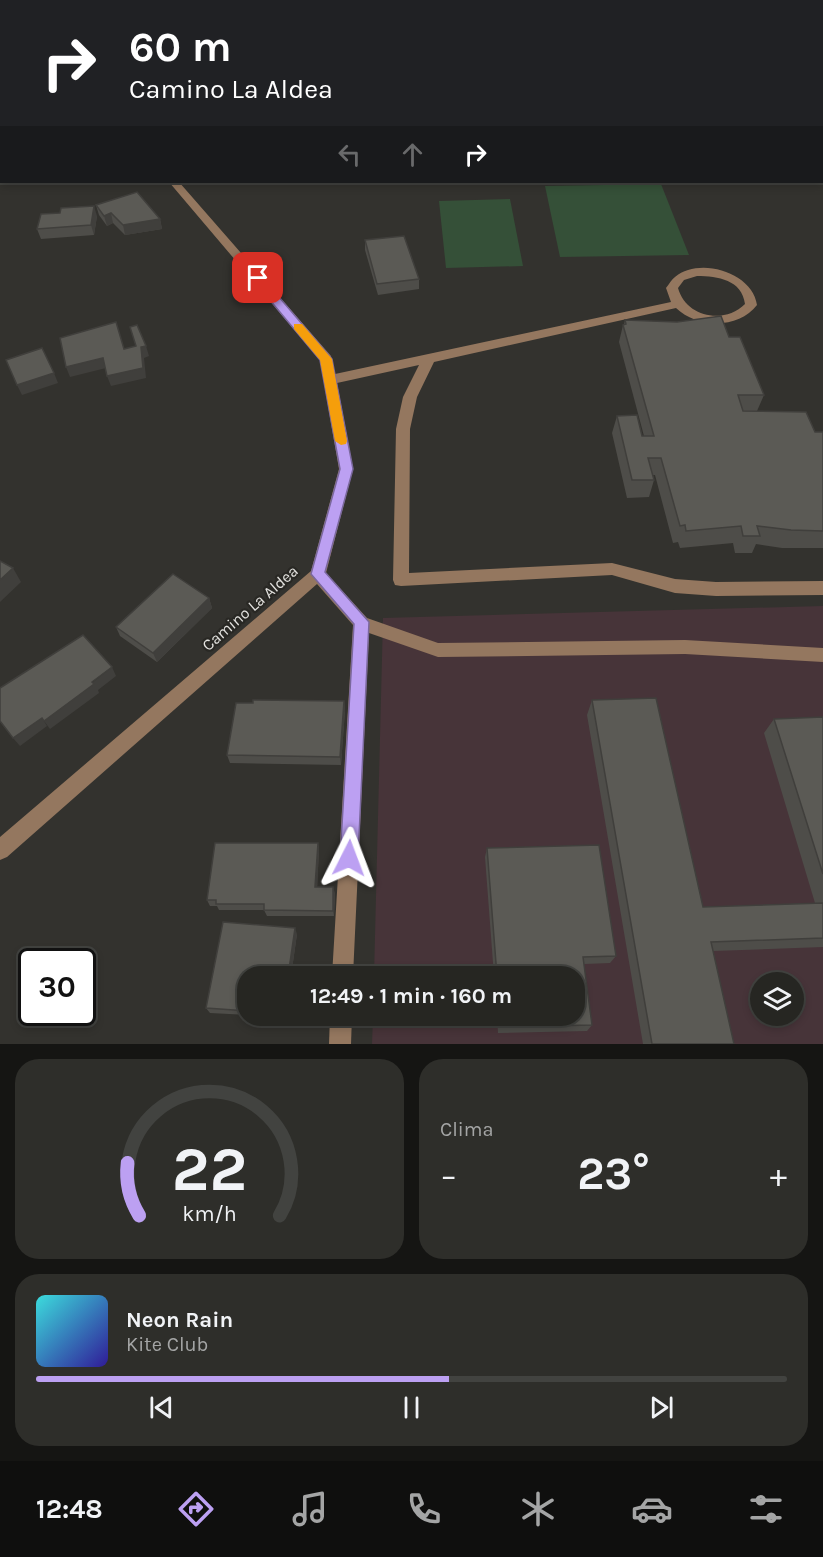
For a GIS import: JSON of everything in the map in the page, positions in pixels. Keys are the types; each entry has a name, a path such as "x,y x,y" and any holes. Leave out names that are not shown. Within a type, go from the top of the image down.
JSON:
{"street":[{"name":"Camino La Aldea","path":"0,850 318,574 346,469 326,359 175,183"},
{"path":"330,380 679,304 700,316 732,318 747,310 751,298 743,286 727,276 696,272 680,278 675,283 673,295 679,304"},
{"path":"429,358 410,397 403,429 401,579 612,568 675,586 716,590 823,588"},
{"path":"318,574 361,622 438,650 685,647 823,655"},
{"path":"344,966 361,622"},
{"path":"340,1044 341,1026"}],"shaded area":[{"path":"823,606 823,1044 372,1044 373,1026 585,1026 585,966 374,966 383,618"}],"green space":[{"path":"661,184 689,255 560,257 545,186"},
{"path":"510,199 523,266 446,268 439,201"}],"building":[{"path":"137,192 160,219 123,225 111,213 104,216 96,205"},
{"path":"94,206 91,225 37,229 41,214 60,213 61,208"},
{"path":"404,236 419,279 377,284 365,240"},
{"path":"721,316 729,337 740,337 764,395 738,395 743,411 806,412 815,432 823,432 823,531 757,526 760,536 743,536 741,526 686,531 685,525 680,526 661,458 648,458 654,480 632,480 617,416 637,415 642,436 654,436 623,325 626,324 625,320 677,322"},
{"path":"116,322 124,349 136,346 130,327 137,325 146,346 141,347 143,368 107,376 103,358 66,367 60,338"},
{"path":"42,348 54,373 17,385 6,360"},
{"path":"0,561 13,568 0,580"},
{"path":"173,574 209,598 153,653 116,627"},
{"path":"83,635 112,667 92,682 94,684 44,721 42,718 13,738 0,721 0,688"},
{"path":"656,698 703,907 823,903 823,938 711,942 734,1044 652,1044 592,700"},
{"path":"253,700 344,701 340,757 227,755 236,703 253,703"},
{"path":"823,717 823,874 774,719"},
{"path":"215,843 318,843 315,887 333,887 333,911 264,910 264,904 216,904 216,900 207,900"},
{"path":"599,845 616,956 583,957 584,966 496,966 487,848"},
{"path":"223,922 295,928 289,966 237,966 237,1010 206,1008"},
{"path":"585,972 592,1025 585,1025"},
{"path":"501,1026 546,1026 501,1027"}],"slow traffic":[{"path":"298,327 326,359 341,441"}],"route":[{"path":"258,278 326,359 346,469 318,574 361,622 349,858"}]}
